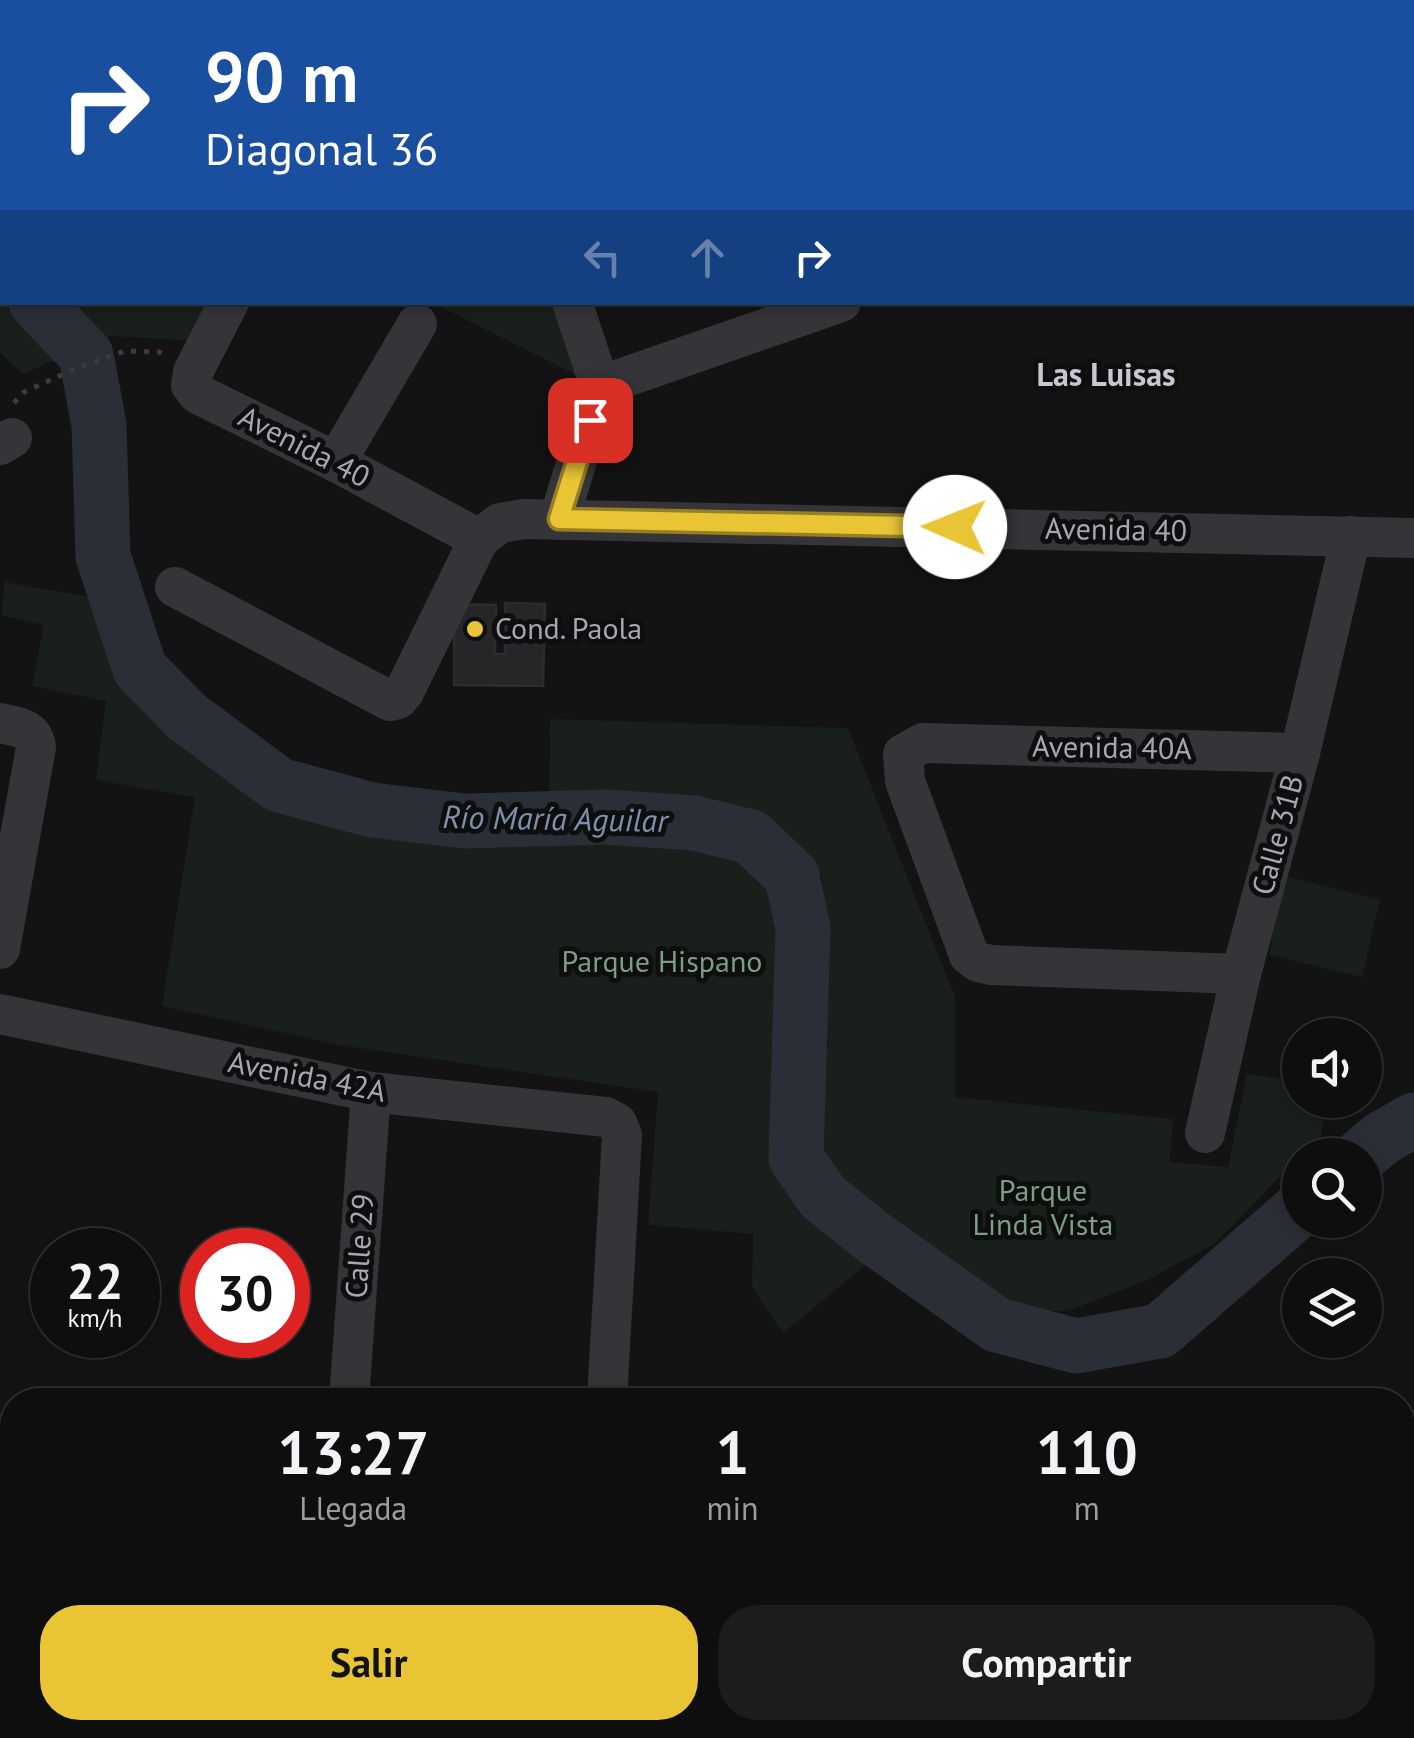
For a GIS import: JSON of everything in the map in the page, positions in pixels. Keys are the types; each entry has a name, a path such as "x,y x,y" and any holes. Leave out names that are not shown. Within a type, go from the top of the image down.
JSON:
{"street":[{"name":"Avenida 40","path":"227,305 193,372 191,385 198,394 479,539 500,523 524,519 1414,538"},
{"path":"559,519 600,386 573,305"},
{"path":"600,386 831,305"},
{"path":"336,462 417,324"},
{"name":"Calle 31B","path":"1205,1132 1351,536"},
{"path":"175,588 390,702 404,692 479,539"},
{"path":"0,723 26,729 35,737 36,747 0,948"},
{"name":"Avenida 40A","path":"1241,974 978,962 969,955 905,781 903,754 923,743 1300,752"},
{"name":"Avenida 42A","path":"0,1014 371,1092 606,1117 616,1123 622,1135 609,1388"},
{"name":"Calle 29","path":"350,1388 371,1092"}],"path":[{"path":"6,442 9,408 24,392 125,351"}],"green space":[{"path":"0,305 219,305 199,341 110,336 23,374 0,352"},
{"path":"437,305 564,305 588,381"},
{"name":"Parque Hispano","path":"5,582 107,600 134,674 179,722 270,792 357,819 462,831 678,832 744,845 786,886 793,933 783,1155 813,1200 880,1253 783,1333 752,1287 753,1234 648,1225 658,1092 339,1045 162,1006 195,797 96,780 106,701 32,686 44,625 1,615"},
{"name":"Parque Linda Vista","path":"550,719 848,728 955,996 955,1097 1173,1119 1170,1162 1228,1167 1247,1074 1282,1079 1282,1118 1324,1118 1321,1135 1282,1138 1282,1175 1214,1244 1143,1282 1067,1311 1015,1310 951,1272 877,1215 829,1165 819,1130 826,958 822,877 796,847 756,820 699,806 549,804"},
{"path":"1284,876 1380,900 1362,977 1269,955"}],"building":[{"name":"Cond. Paola","path":"505,603 545,604 543,686 454,685 454,604 496,605 495,654 505,654"}],"waterway":[{"name":"Río María Aguilar","path":"39,305 86,355 99,425 103,556 140,669 186,716 279,785 372,810 464,821 606,817 694,823 751,837 792,876 803,929 796,1158 823,1197 873,1237 997,1325 1076,1346 1160,1331 1282,1225"},
{"name":"Río María Aguilar","path":"1382,1138 1414,1120"}],"place":[{"name":"Cond. Paola","path":"475,629"}],"district":[{"name":"Las Luisas","path":"1106,375"}],"route":[{"path":"590,420 559,519 955,527"}]}
